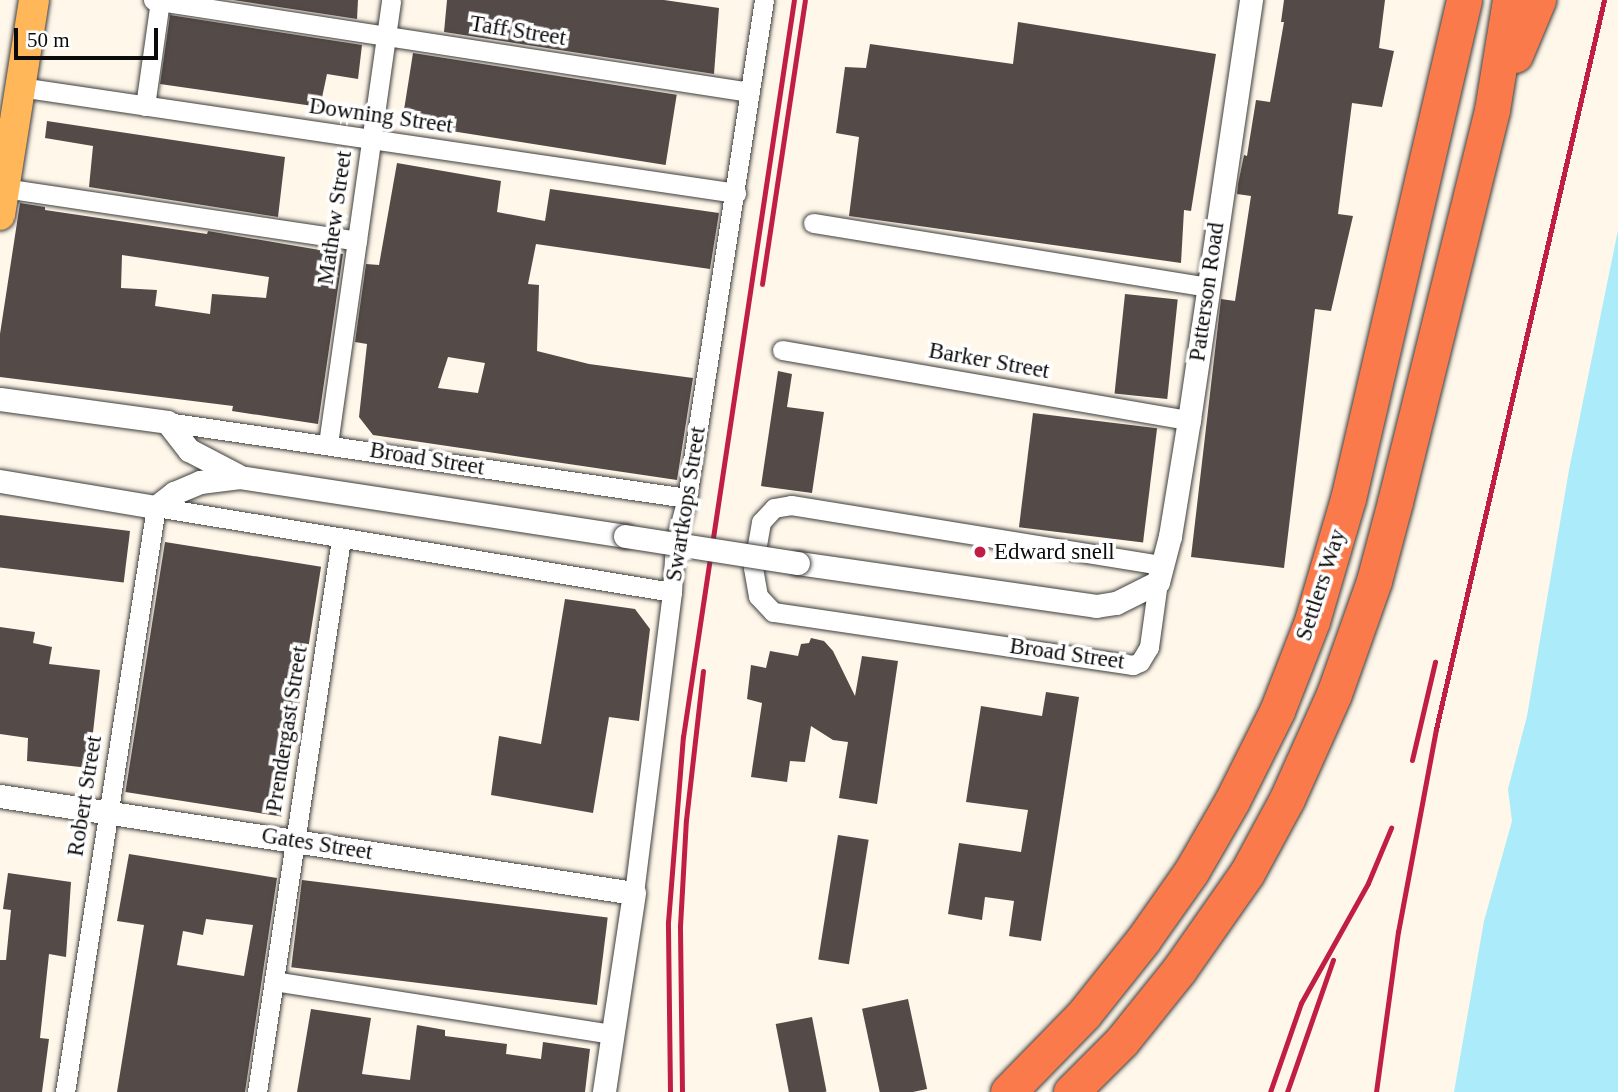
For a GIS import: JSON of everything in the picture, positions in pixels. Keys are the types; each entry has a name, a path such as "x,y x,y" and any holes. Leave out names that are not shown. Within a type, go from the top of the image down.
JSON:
{"highway":[{"path":"1426,164 1440,0"},
{"name":"Settlers Way","path":"1008,1092 1084,1014 1143,940 1191,872 1232,801 1277,711 1312,621 1348,499 1464,0"},
{"name":"Settlers Way","path":"1071,1092 1122,1041 1179,970 1247,873 1287,799 1334,694 1374,581 1395,502 1492,110 1510,0"},
{"path":"1492,110 1538,0"},
{"path":"1089,1092 1122,1041"}],"main road":[{"path":"2,202 34,0"}],"street":[{"name":"Taff Street","path":"153,0 750,92"},
{"path":"145,106 160,0"},
{"name":"Mathew Street","path":"328,444 391,0"},
{"name":"Swartkops Street","path":"604,1092 634,893 672,592 675,543 687,498 764,0"},
{"name":"Patterson Road","path":"1161,574 1189,420 1206,287 1251,0"},
{"name":"Downing Street","path":"20,87 736,193"},
{"path":"2,202 357,240"},
{"path":"813,223 1206,287"},
{"name":"Barker Street","path":"782,351 1189,420"},
{"name":"Broad Street","path":"0,399 328,444 687,498"},
{"name":"Broad Street","path":"167,422 189,450 240,477"},
{"name":"Broad Street","path":"156,507 174,493 200,482 240,477 1096,606 1116,604 1161,574"},
{"path":"0,481 672,592"},
{"name":"Broad Street","path":"791,505 1161,574 1149,647 1140,662 1133,665 773,612 758,596 753,568 761,522 774,508 791,505"},
{"name":"Robert Street","path":"65,1092 156,507"},
{"name":"Prendergast Street","path":"257,1092 341,539"},
{"name":"Gates Street","path":"0,796 634,893"},
{"path":"274,981 613,1034"}],"water":[{"path":"1618,230 1618,1092 1454,1092 1484,921 1512,821 1508,789 1527,716 1569,470"}],"building":[{"path":"233,0 358,0 357,19"},
{"path":"447,0 664,0 719,8 714,74 444,32"},
{"path":"1284,0 1385,0 1379,48 1394,51 1382,107 1352,103 1338,214 1353,216 1331,311 1315,309 1284,568 1191,557 1221,299 1235,301 1251,196 1237,194 1238,184 1244,155 1247,156 1256,100 1270,102 1284,22 1281,22"},
{"path":"170,15 362,45 358,79 327,74 320,107 160,84"},
{"path":"1018,22 1216,54 1191,211 1184,210 1181,263 849,216 859,137 836,133 845,67 866,68 870,44 1013,64"},
{"path":"413,53 677,95 666,165 402,123"},
{"path":"47,121 285,157 278,217 89,187 93,146 45,138"},
{"path":"397,163 501,181 497,212 545,221 550,189 719,213 710,269 536,244 528,284 539,285 537,351 589,364 693,378 677,480 373,435 359,417 367,344 355,342 366,264 379,265","holes":["448,357 485,363 478,393 438,388"]},
{"path":"20,203 45,207 45,210 207,234 208,231 343,254 318,424 232,411 233,406 0,377 0,334","holes":["122,255 269,277 266,298 212,294 210,314 155,306 157,290 121,288"]},
{"path":"1125,294 1178,300 1167,399 1115,393"},
{"path":"778,371 792,374 787,407 824,412 812,493 761,486"},
{"path":"1033,413 1157,428 1143,542 1019,527"},
{"path":"0,515 130,531 124,583 0,567"},
{"path":"165,542 321,567 281,817 125,792"},
{"path":"565,599 635,609 650,629 639,721 609,717 593,813 491,795 499,736 541,744"},
{"path":"0,627 35,632 33,643 52,647 49,664 100,670 89,768 27,761 28,738 0,734"},
{"path":"811,638 824,641 833,651 855,696 862,656 898,661 877,804 839,798 848,742 833,740 811,726 805,762 790,761 787,782 751,777 762,703 747,699 751,665 766,668 770,651 798,656 801,644 809,643"},
{"path":"1046,692 1079,697 1041,941 1009,936 1014,901 985,897 982,920 948,914 959,843 1021,852 1028,810 966,802 981,706 1042,716"},
{"path":"838,835 869,840 849,964 818,959"},
{"path":"129,854 277,878 245,1092 117,1092 144,925 117,921","holes":["206,919 253,925 244,976 177,965 183,931 203,935"]},
{"path":"8,873 71,882 66,957 49,954 40,1038 49,1039 42,1092 0,1092 0,960 6,960 11,910 3,909"},
{"path":"302,880 608,918 597,1005 291,967"},
{"path":"908,999 927,1089 913,1092 880,1092 862,1009"},
{"path":"311,1009 371,1018 362,1074 410,1080 417,1025 445,1030 445,1036 507,1044 506,1054 541,1059 543,1042 590,1049 585,1092 297,1092"},
{"path":"812,1017 827,1092 789,1092 776,1024"}],"railway":[{"path":"670,1092 668,922 683,737 794,0"},
{"path":"762,284 805,0"},
{"path":"1376,1092 1398,932 1436,729 1604,0"},
{"path":"1412,760 1435,662"},
{"path":"682,1092 680,926 686,820 703,671"},
{"path":"1270,1092 1301,1003 1368,883 1391,828"},
{"path":"1287,1092 1333,960"}],"place":[{"name":"Edward snell","path":"980,552"}]}
